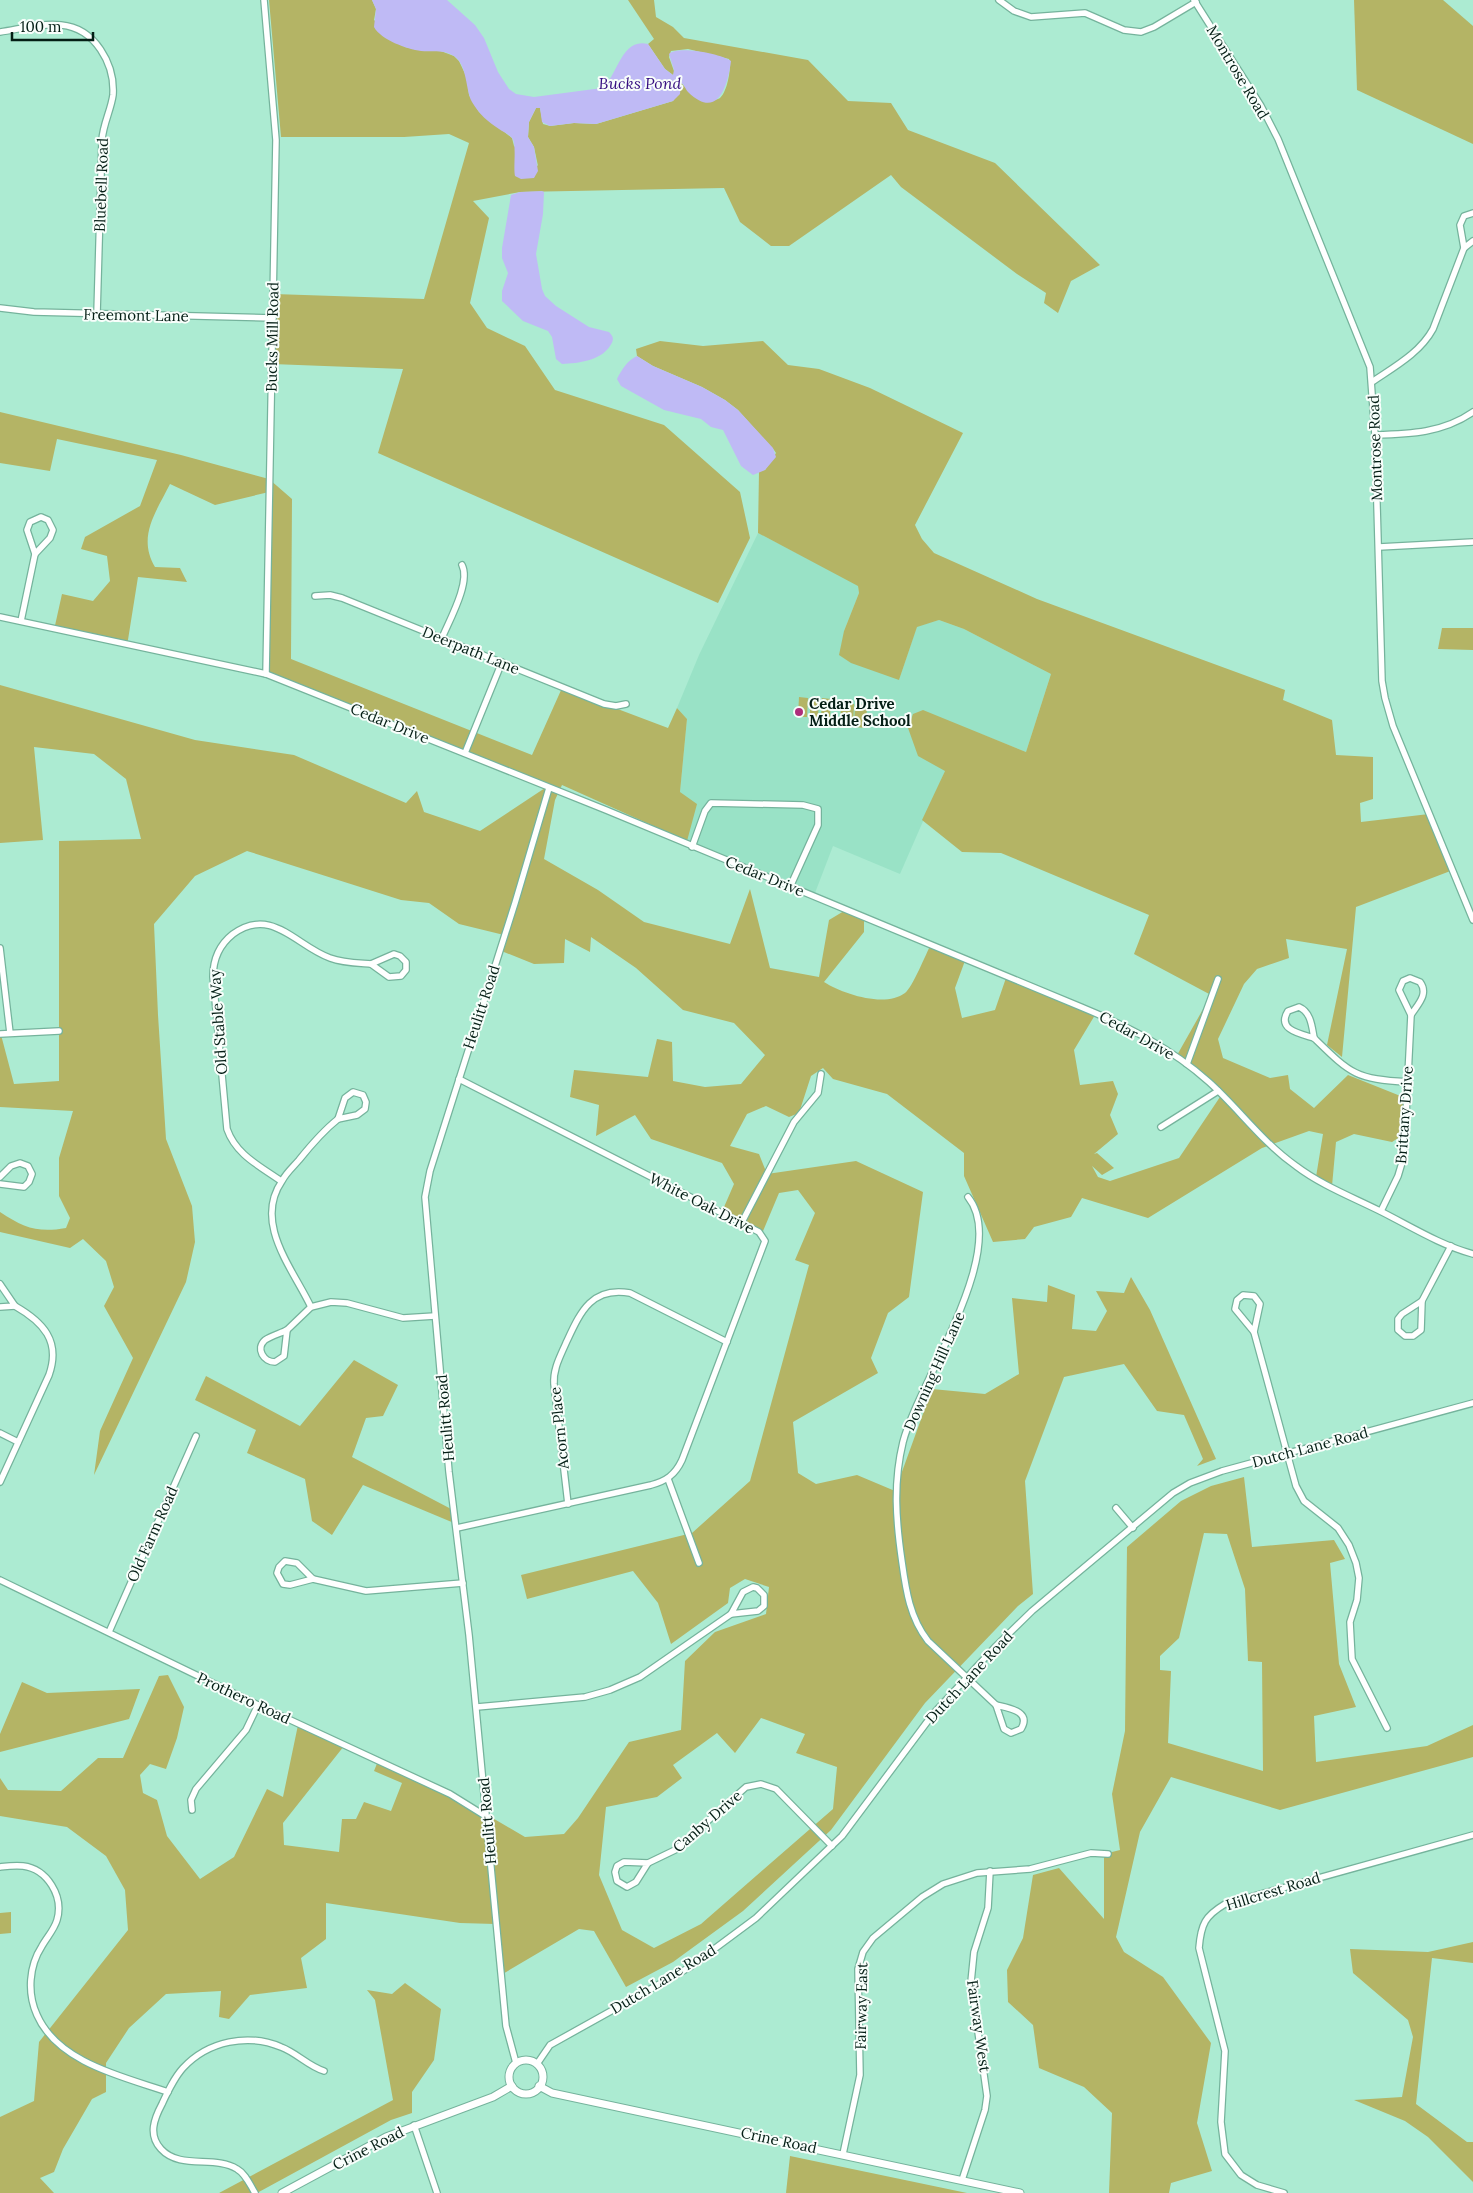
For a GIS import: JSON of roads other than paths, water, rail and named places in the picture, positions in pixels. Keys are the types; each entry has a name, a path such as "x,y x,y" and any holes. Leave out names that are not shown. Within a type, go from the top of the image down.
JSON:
{"main road":[{"path":"527,2060 537,2064 542,2077 536,2090 526,2093 516,2090 512,2086 509,2076 516,2063 527,2060"},
{"name":"Crine Road","path":"282,2193 414,2125 493,2097 512,2086"},
{"name":"Crine Road","path":"539,2086 552,2093 1020,2193"}],"street":[{"name":"Bucks Mill Road","path":"264,0 276,140 266,674"},
{"path":"999,0 1014,11 1031,17 1085,13 1124,30 1141,32 1154,27 1195,1"},
{"name":"Montrose Road","path":"1195,1 1261,106 1278,139 1370,367 1375,435 1382,681 1387,706 1473,920"},
{"name":"Bluebell Road","path":"0,32 43,24 70,26 95,43 109,65 112,76 113,95 102,140 97,314"},
{"path":"1372,382 1412,354 1427,339 1433,329 1464,248 1461,222 1464,216 1473,213"},
{"path":"1464,248 1473,241"},
{"name":"Freemont Lane","path":"0,308 34,312 273,318"},
{"path":"1375,435 1415,433 1438,429 1453,424 1473,412"},
{"path":"21,621 34,554 28,526 33,520 41,517 51,523 52,534 34,554"},
{"path":"1379,547 1473,542"},
{"path":"442,638 463,587 465,570 462,565"},
{"name":"Deerpath Lane","path":"315,596 330,595 342,598 604,704 616,706 626,704"},
{"name":"Cedar Drive","path":"0,617 266,674 465,753 1090,1010 1148,1038 1187,1064 1218,1091 1261,1137 1296,1167 1319,1181 1428,1236 1473,1254"},
{"path":"465,753 502,662"},
{"name":"Heulitt Road","path":"516,2063 506,2026 477,1707 449,1472 425,1207 426,1188 549,788"},
{"path":"692,847 705,811 711,803 802,805 818,809 819,821 790,887"},
{"name":"Old Stable Way","path":"281,1181 241,1153 226,1129 212,977 217,954 224,943 236,932 250,926 265,925 283,930 329,958 346,962 371,964"},
{"path":"0,948 10,1033"},
{"path":"394,954 404,958 406,965 403,974 393,978 371,964 394,954"},
{"name":"Brittany Drive","path":"1380,1211 1403,1162 1411,1015 1424,993 1423,984 1414,978 1403,981 1399,990 1411,1015"},
{"path":"1187,1064 1218,979"},
{"path":"1314,1038 1310,1018 1306,1011 1299,1008 1288,1011 1285,1021 1289,1030 1314,1038 1340,1063 1356,1074 1372,1079 1408,1082"},
{"path":"0,1034 59,1031"},
{"path":"741,1224 794,1122 818,1093 821,1074"},
{"name":"White Oak Drive","path":"459,1079 761,1234 765,1244 682,1460 677,1470 668,1478"},
{"path":"1161,1127 1218,1091"},
{"path":"311,1307 274,1235 272,1212 281,1181 321,1134 338,1119 357,1115 364,1111 366,1102 363,1095 357,1092 348,1094 342,1104 338,1119"},
{"path":"0,1177 11,1166 20,1163 28,1166 32,1174 30,1182 24,1187 0,1184"},
{"name":"Downing Hill Lane","path":"968,1197 975,1206 978,1219 973,1277 964,1302 909,1423 899,1460 896,1499 899,1541 912,1615 928,1641 996,1706"},
{"path":"1422,1301 1400,1316 1397,1323 1401,1334 1413,1336 1421,1330 1422,1301 1451,1246"},
{"path":"0,1284 15,1306 32,1315 41,1324 50,1338 52,1354 49,1375 0,1482"},
{"name":"Acorn Place","path":"568,1504 554,1371 575,1323 586,1306 594,1298 604,1294 619,1292 630,1294 727,1342"},
{"path":"1254,1332 1260,1304 1254,1296 1243,1295 1237,1300 1235,1309 1254,1332 1296,1486 1304,1501 1338,1528 1349,1544 1356,1562 1359,1578 1357,1600 1350,1622 1352,1659 1387,1728"},
{"path":"287,1330 284,1356 275,1362 268,1361 261,1350 263,1342 287,1330 311,1307 338,1302 403,1318 435,1316"},
{"path":"0,1307 15,1306"},
{"name":"Dutch Lane Road","path":"537,2064 550,2046 557,2041 661,1984 716,1949 756,1918 832,1846 857,1817 933,1714 966,1678 1032,1611 1173,1493 1190,1483 1222,1471 1473,1403"},
{"path":"0,1433 18,1442"},
{"name":"Old Farm Road","path":"109,1632 196,1436"},
{"path":"457,1528 658,1483 668,1478 699,1563"},
{"path":"1116,1508 1133,1528"},
{"path":"313,1579 294,1561 285,1561 278,1570 280,1580 287,1585 313,1579 366,1591 463,1583"},
{"name":"Prothero Road","path":"0,1580 258,1705 450,1794 487,1817"},
{"path":"477,1707 585,1697 610,1690 640,1677 732,1614 758,1610 765,1601 762,1592 753,1587 746,1589 732,1614"},
{"path":"192,1810 191,1800 196,1789 246,1730 258,1705"},
{"path":"996,1706 1020,1712 1024,1716 1021,1729 1011,1733 1004,1729 996,1706"},
{"name":"Canby Drive","path":"648,1863 633,1885 624,1886 616,1881 615,1872 620,1863 648,1863 675,1850 739,1792 755,1784 767,1785 776,1789 832,1846"},
{"name":"Hillcrest Road","path":"1284,2193 1257,2185 1241,2175 1226,2154 1221,2122 1226,2051 1198,1948 1204,1924 1210,1913 1225,1904 1473,1835"},
{"name":"Fairway East","path":"843,2154 860,2075 858,1969 863,1952 873,1938 929,1891 959,1877 1030,1869 1091,1853 1108,1854"},
{"path":"0,1867 24,1866 37,1871 50,1882 58,1899 57,1920 38,1952 31,1976 33,2002 43,2026 58,2042 95,2067 168,2092"},
{"name":"Fairway West","path":"962,2180 985,2110 987,2096 971,1982 974,1952 988,1908 990,1872"},
{"path":"255,2193 244,2175 237,2168 224,2164 174,2158 161,2149 155,2139 153,2127 158,2111 168,2092 184,2067 198,2055 216,2046 236,2040 252,2040 273,2044 290,2051 315,2068 324,2071"},
{"path":"414,2125 437,2193"}],"water":[{"name":"Bucks Pond","path":"372,0 447,0 475,25 484,38 498,72 509,89 516,94 534,97 602,88 626,52 632,46 639,43 648,44 665,69 673,75 674,70 669,54 681,50 710,53 726,58 731,61 730,70 720,96 714,101 707,103 698,100 681,83 680,94 673,101 596,124 574,123 550,126 542,122 540,108 536,108 529,122 528,137 534,147 538,171 534,178 521,179 515,176 512,138 487,121 472,102 459,60 446,52 415,50 382,36 374,27 376,9"},
{"path":"520,192 544,192 543,214 536,254 545,296 556,306 589,327 609,332 613,337 606,351 589,360 562,364 556,359 552,337 548,331 523,321 502,301 502,291 508,273 502,258 502,248 511,195"},
{"path":"637,356 653,366 702,387 725,400 738,410 773,448 776,457 765,470 753,475 741,466 723,430 711,427 701,419 664,410 621,386 617,379 619,375 628,363"}],"place":[{"name":"Cedar Drive Middle School","path":"799,712"}]}
